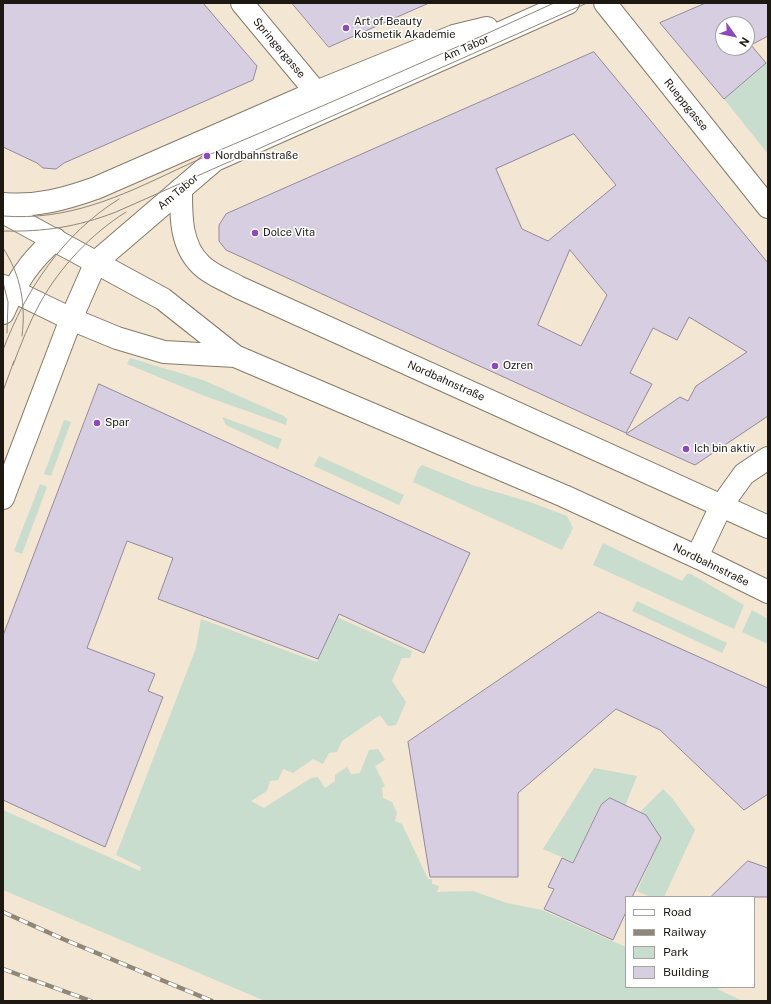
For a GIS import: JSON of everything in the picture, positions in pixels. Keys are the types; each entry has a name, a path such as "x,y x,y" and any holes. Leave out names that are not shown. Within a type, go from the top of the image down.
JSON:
{"street":[{"name":"Springergasse","path":"242,3 316,92"},
{"name":"Am Tabor","path":"3,204 32,204 67,198 116,180 316,92 454,36 519,19 567,3"},
{"name":"Am Tabor","path":"3,498 71,319 96,262 215,160 567,3"},
{"name":"Rueppgasse","path":"605,3 768,207"},
{"name":"Nordbahnstraße","path":"181,189 181,216 185,238 192,254 200,265 212,274 768,527"},
{"name":"Nordbahnstraße","path":"3,212 163,299 235,356 564,496 697,557 768,592"},
{"path":"3,313 8,288 18,280 33,260 55,239"},
{"name":"Nordbahnstraße","path":"8,288 71,319 117,338 164,352 235,356"},
{"path":"697,557 721,506 744,474 768,458"}],"green space":[{"path":"768,61 768,154 724,99"},
{"path":"130,358 203,380 284,416 287,419 286,425 202,395 127,364"},
{"path":"222,417 282,439 278,449 226,425"},
{"path":"64,420 71,422 51,476 44,474"},
{"path":"319,456 404,495 399,505 314,466"},
{"path":"422,465 472,485 530,502 567,516 573,528 562,550 413,482 418,469"},
{"path":"40,484 47,487 22,554 14,551"},
{"path":"603,543 682,581 687,574 691,574 744,605 734,629 593,565"},
{"path":"637,601 727,643 722,653 632,611"},
{"path":"752,610 768,619 768,644 742,632"},
{"path":"337,617 412,651 410,658 402,658 392,681 406,702 396,725 388,726 380,715 342,741 337,752 329,753 323,764 313,759 293,773 283,769 278,780 270,781 267,791 251,801 264,808 311,778 318,777 325,788 335,781 335,775 347,767 351,774 360,773 369,750 378,749 385,760 375,766 385,786 382,788 383,798 392,802 397,813 395,821 402,824 428,879 432,879 432,884 439,886 437,892 473,891 507,903 542,910 625,947 625,988 720,988 717,989 743,1001 265,1001 3,890 3,810 140,871 141,867 116,855 196,648 201,619 317,662"},
{"path":"594,768 637,776 625,806 610,801 600,805 573,862 543,849"},
{"path":"663,789 672,798 695,830 664,896 648,896 637,891 661,838 639,813"}],"building":[{"path":"3,3 203,3 257,66 253,80 64,163 56,169 43,168 37,163 3,147"},
{"path":"292,3 429,3 329,47"},
{"path":"706,3 768,3 768,36 755,43 755,16 715,16 715,56 755,56 755,50 766,63 724,99 660,23"},
{"path":"594,52 768,263 768,416 695,465 626,434 680,397 688,401 696,386 747,352 689,317 677,340 653,328 630,373 652,384 626,433 226,250 219,241 219,225 226,214","holes":["574,134 616,185 548,241 522,229 496,169","570,250 607,295 581,346 538,325"]},
{"path":"99,384 470,553 424,653 339,614 318,659 158,599 173,558 127,541 87,648 155,674 148,691 163,697 105,847 3,800 3,636"},
{"path":"599,612 768,688 768,794 744,810 660,730 616,709 518,793 518,877 430,877 408,742"},
{"path":"610,798 646,815 661,838 632,896 625,896 625,914 613,940 544,909 554,889 548,887 562,858 573,863 601,805"},
{"path":"748,861 768,868 768,897 712,896"}],"tram line":[{"path":"3,216 27,217 49,215 71,211 113,198 442,54 554,3"},
{"path":"3,231 32,231 60,228 116,212 587,3"},
{"path":"3,350 12,327 23,306 49,265 80,229 119,199"},
{"path":"13,365 36,311 57,277 77,252 101,230 126,212"},
{"path":"3,248 14,269 21,290 23,313 22,336"},
{"path":"3,282 8,302 7,333"},
{"path":"3,391 14,361"}],"railway":[{"path":"3,912 63,939 212,1001"},
{"path":"3,969 91,1001"}],"place":[{"name":"Art of Beauty Kosmetik Akademie","path":"346,28"},
{"name":"Nordbahnstraße","path":"207,156"},
{"name":"Dolce Vita","path":"255,233"},
{"name":"Ozren","path":"495,366"},
{"name":"Spar","path":"97,423"},
{"name":"Ich bin aktiv","path":"686,449"}]}
